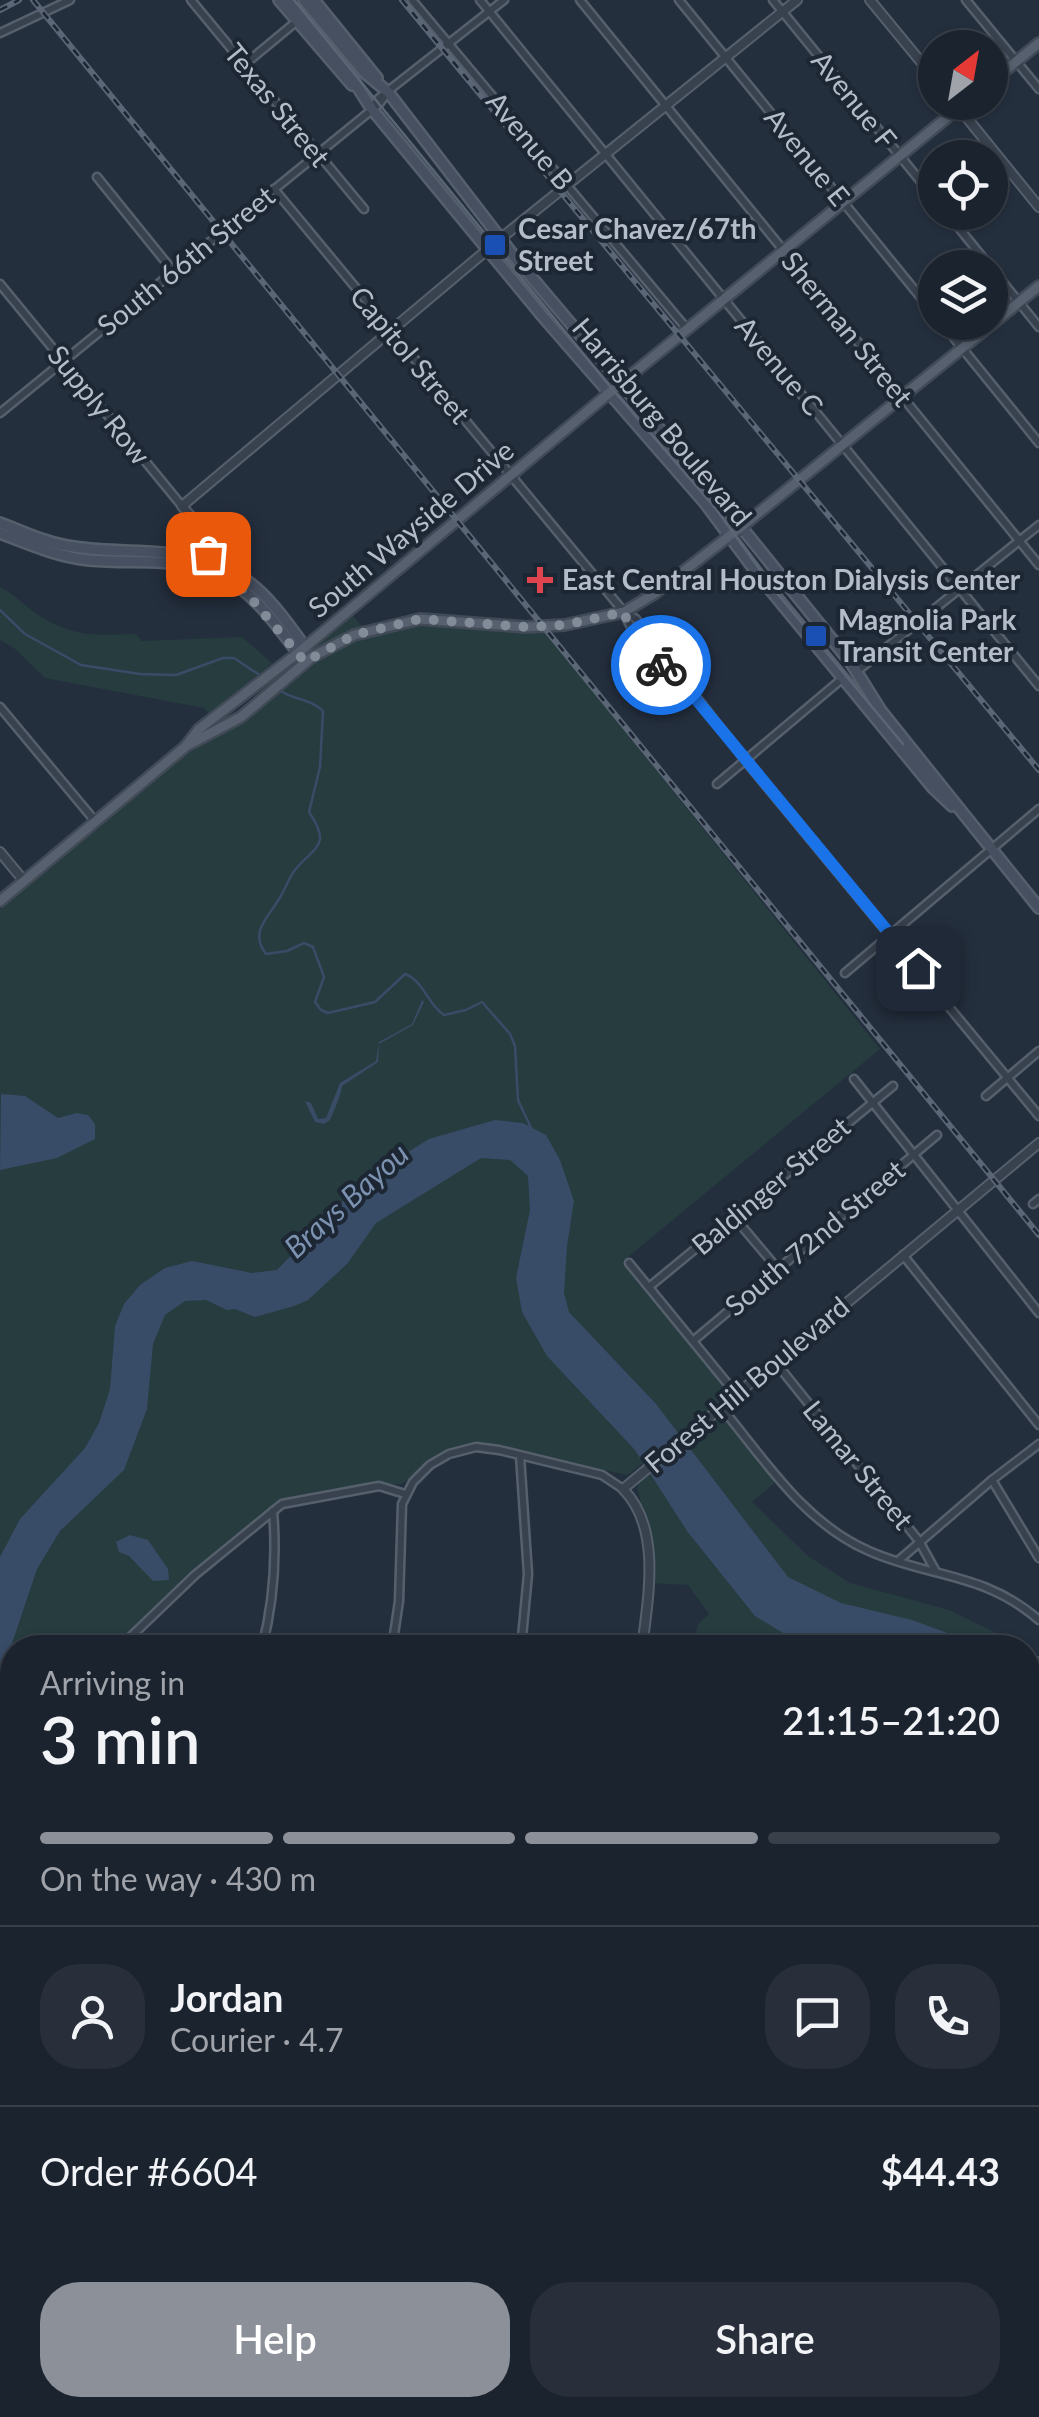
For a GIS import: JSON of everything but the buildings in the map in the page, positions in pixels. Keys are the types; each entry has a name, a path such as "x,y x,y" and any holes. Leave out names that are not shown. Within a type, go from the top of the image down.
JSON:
{"main road":[{"path":"279,0 358,90"},
{"name":"Harrisburg Boulevard","path":"287,0 350,75 371,108 730,534 762,581 933,788 969,822"},
{"name":"Harrisburg Boulevard","path":"304,0 358,65 388,92 500,240 741,527 856,672 881,711 1039,908"},
{"path":"314,0 388,92"},
{"path":"1008,68 1039,43"},
{"name":"South Wayside Drive","path":"186,747 198,729 301,650 942,120"},
{"path":"624,612 654,594 741,527 1039,286"},
{"path":"0,522 101,556"},
{"path":"0,533 64,556 211,564 241,576 269,601 301,650"},
{"path":"211,564 244,590 309,660"},
{"name":"South Wayside Drive","path":"0,901 186,747 241,716 309,660 354,635 420,619 526,627 565,625 624,612"}],"street":[{"path":"0,34 70,0"},
{"name":"Texas Street","path":"191,0 364,209"},
{"name":"Avenue B","path":"412,0 687,329"},
{"name":"Avenue C","path":"480,0 1039,686"},
{"name":"South 66th Street","path":"0,413 504,0"},
{"name":"Sherman Street","path":"580,0 1039,565"},
{"name":"Avenue E","path":"678,0 918,295"},
{"name":"Avenue F","path":"773,0 918,178"},
{"path":"182,506 566,185 797,0"},
{"path":"870,0 918,58"},
{"path":"966,0 1039,90"},
{"path":"244,65 296,21"},
{"path":"972,120 1039,207"},
{"path":"96,177 174,270"},
{"name":"Capitol Street","path":"274,189 624,612 636,619 745,760 1039,1116"},
{"path":"961,230 1039,328"},
{"name":"Supply Row","path":"0,284 241,576"},
{"path":"956,340 1039,443"},
{"path":"856,672 1039,526"},
{"name":"Supply Row","path":"199,527 211,564"},
{"path":"211,564 218,546"},
{"path":"716,784 843,678"},
{"path":"0,707 96,821"},
{"path":"845,974 1039,809"},
{"path":"0,852 24,882"},
{"path":"986,1096 1039,1052"},
{"path":"854,1079 1039,1313"},
{"name":"Baldinger Street","path":"649,1287 893,1086"},
{"name":"South 72nd Street","path":"693,1341 937,1135"},
{"name":"Forest Hill Boulevard","path":"406,1494 430,1466 450,1454 476,1447 602,1476 623,1489 1039,1143"},
{"path":"734,1217 777,1268"},
{"path":"902,1255 1039,1426"},
{"path":"629,1263 736,1394"},
{"name":"Lamar Street","path":"776,1363 919,1541 935,1570"},
{"path":"721,1407 806,1510 851,1543 898,1562 998,1591 1039,1620"},
{"path":"898,1562 1039,1444"},
{"path":"520,1456 528,1574 522,1635"},
{"path":"992,1480 1039,1558"},
{"path":"133,1635 196,1575 282,1504 378,1486 406,1494 400,1518 399,1601 394,1635"},
{"path":"623,1489 638,1508 648,1542 643,1635"},
{"path":"265,1635 276,1559 273,1510"}],"green space":[{"path":"0,587 38,615 74,631 135,634 142,641 242,637 272,663 210,715 204,708 45,678 0,640"},
{"path":"352,615 362,626 318,647 316,644"},
{"path":"411,626 471,627 546,633 880,1049 623,1261 728,1387 728,1396 628,1475 489,1447 450,1451 402,1484 336,1488 289,1498 262,1514 126,1635 0,1635 0,909 181,758 252,715 316,663 349,642 383,630"},
{"path":"716,1414 723,1414 778,1480 752,1502 808,1556 850,1583 949,1610 1000,1635 695,1635 699,1623 709,1614 688,1585 650,1583 650,1535 637,1488 641,1479"}],"water":[{"path":"422,1000 413,1025 379,1044 378,1062 342,1086 330,1120 324,1124 315,1122 305,1101 311,1103 318,1119 326,1118 340,1083 376,1061 379,1042 412,1024"},
{"path":"1,1094 25,1096 58,1118 77,1113 88,1115 95,1124 95,1139 57,1158 0,1170"},
{"name":"Brays Bayou","path":"495,1120 523,1123 546,1135 560,1160 574,1201 564,1293 569,1312 656,1404 788,1577 841,1603 912,1620 953,1635 786,1635 755,1616 687,1531 635,1450 547,1356 522,1312 516,1278 530,1210 528,1176 510,1160 481,1158 376,1223 347,1264 308,1300 255,1317 206,1300 185,1301 165,1315 153,1344 147,1409 124,1470 60,1531 37,1569 15,1635 0,1635 0,1557 20,1519 85,1448 99,1423 110,1389 115,1326 124,1304 140,1285 165,1268 192,1261 252,1273 277,1270 363,1180 429,1139"},
{"path":"130,1535 148,1540 168,1569 169,1580 153,1581 129,1556 119,1552 116,1542"}],"waterway":[{"path":"0,610 25,634 81,665 176,675 223,658 234,658 261,676"},
{"path":"279,690 323,711 320,767 309,812 320,840 293,873 262,925 261,946 266,954 304,943 313,947 324,977 315,1002 328,1013 375,1002 405,974 417,982 444,1015 482,1002 510,1034 515,1046 518,1100 532,1130"}],"tram line":[{"path":"294,0 613,390 716,509 776,592 903,744"}],"railway":[{"path":"0,10 19,0"},
{"path":"33,0 1039,1235"},
{"path":"402,0 1039,770"}],"way so far":[{"path":"208,554 210,571 244,590 305,662 354,635 420,619 526,627 565,625 624,612 629,626 661,665"}],"place":[{"name":"Cesar Chavez/67th Street","path":"495,245"},
{"name":"East Central Houston Dialysis Center","path":"540,580"},
{"name":"Magnolia Park Transit Center","path":"816,636"}],"route":[{"path":"661,665 681,681 918,968"}]}
